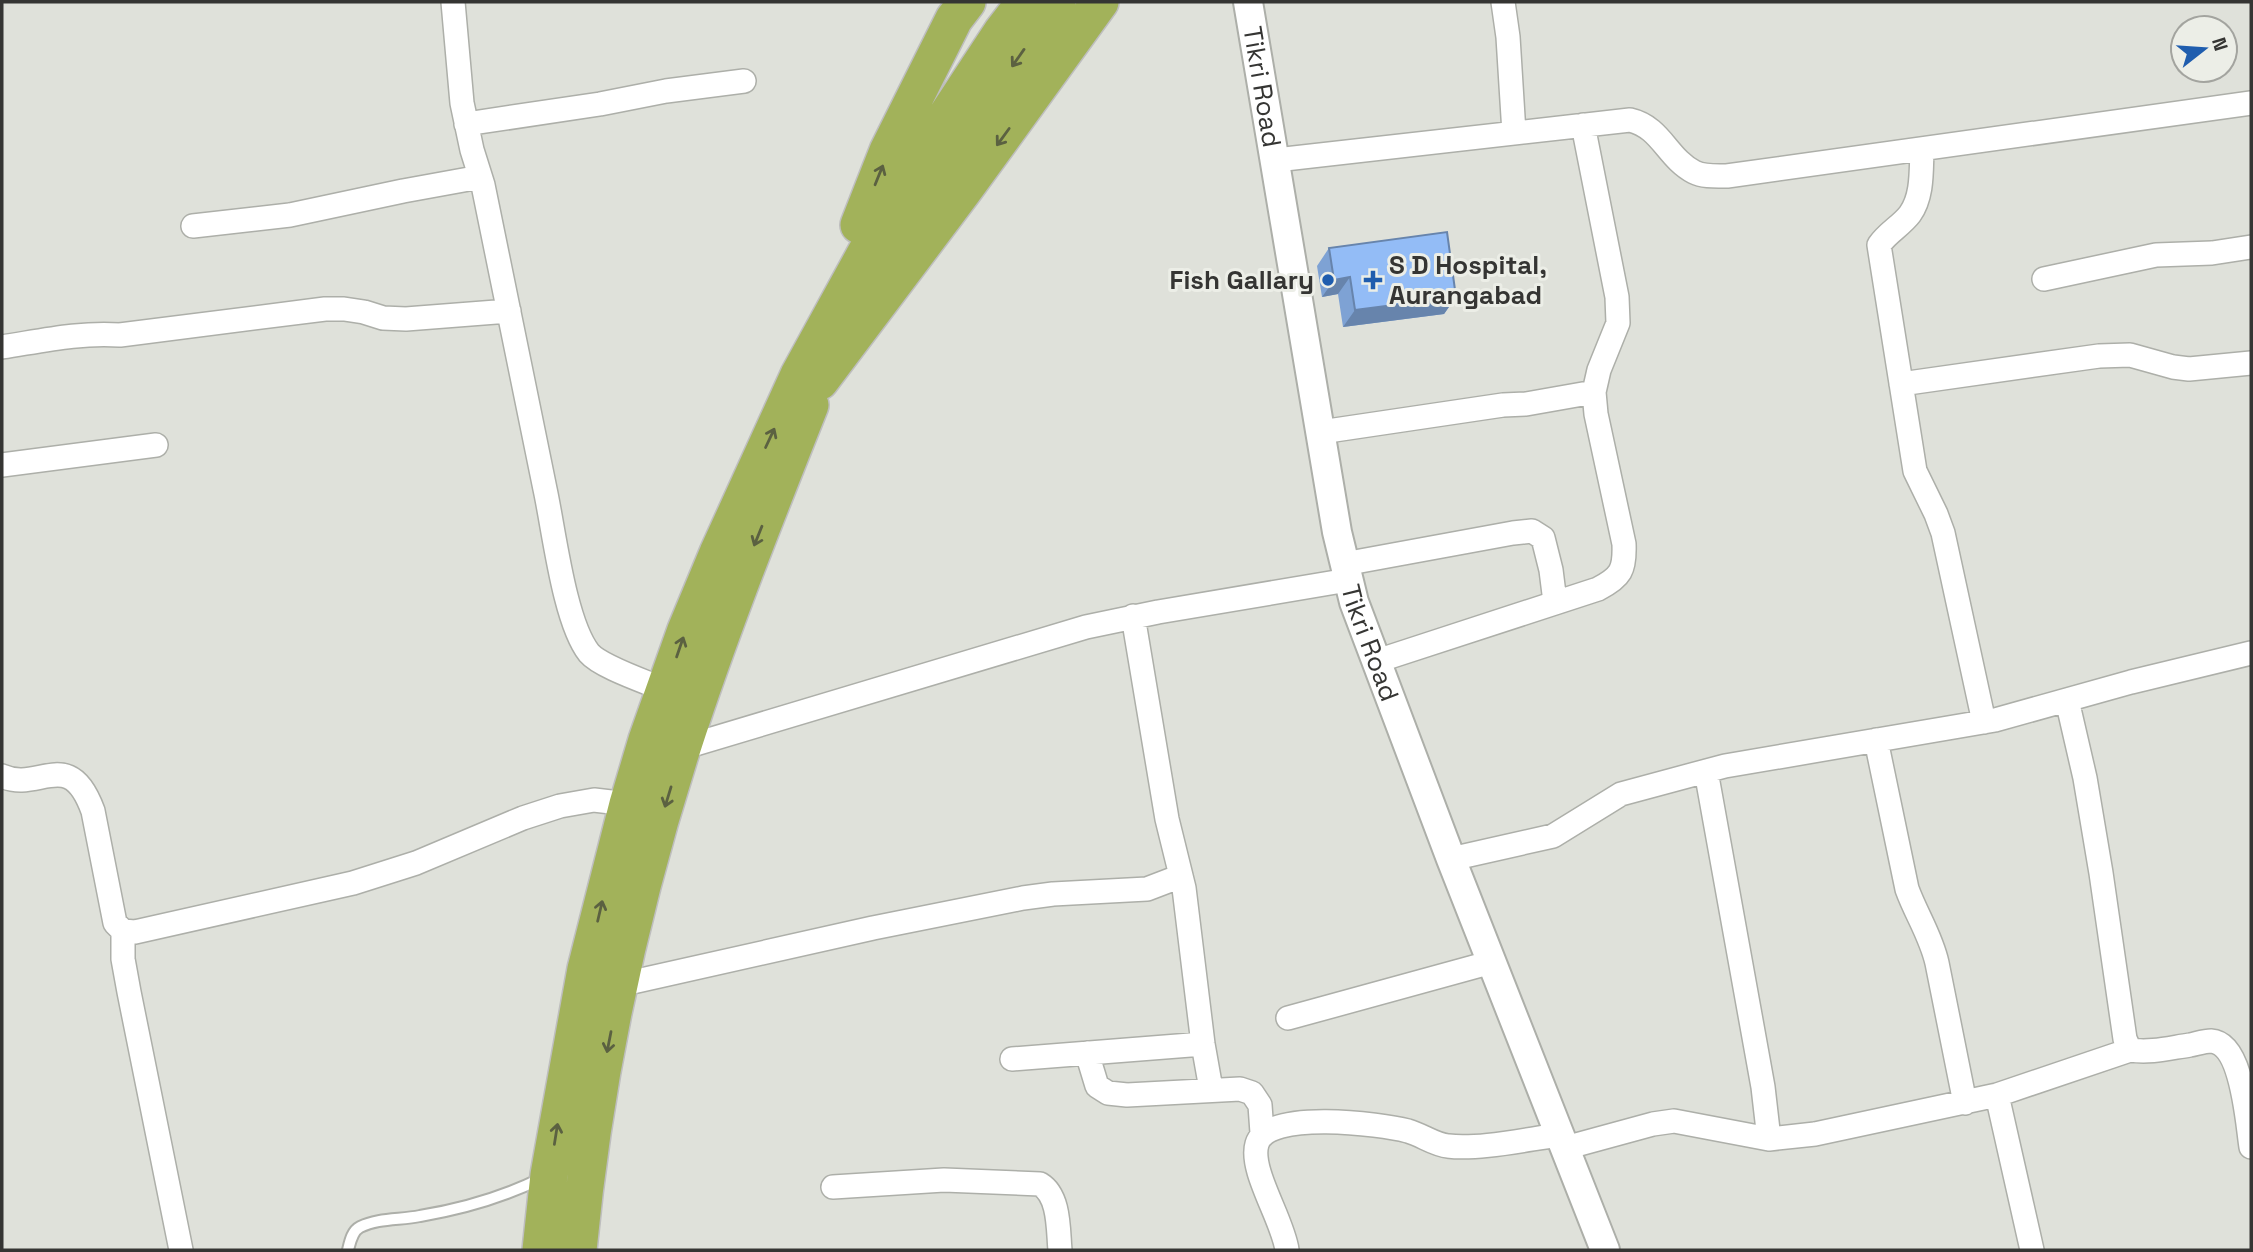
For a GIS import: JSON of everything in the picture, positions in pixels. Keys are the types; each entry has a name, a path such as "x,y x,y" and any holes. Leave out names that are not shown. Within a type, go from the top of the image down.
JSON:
{"highway":[{"path":"578,1250 583,1193 619,985 649,860 682,748 888,151 954,19 967,2"},
{"path":"541,1250 549,1175 586,969 628,804 647,740 686,630 718,553 809,378 913,167 1002,32 1025,2"},
{"path":"809,378 964,137 1057,2"},
{"path":"809,378 963,191 1100,2"}],"street":[{"path":"453,2 466,124 509,311 556,550 572,615 590,654 602,663 665,690"},
{"name":"Tikri Road","path":"1248,2 1337,532 1354,602 1451,859 1605,1250"},
{"path":"1503,2 1514,133"},
{"path":"466,124 744,81"},
{"path":"1276,160 1630,120 1642,122 1651,128 1677,159 1694,172 1709,176 1727,176 2251,103"},
{"path":"1377,662 1598,589 1616,580 1625,563 1624,544 1596,414 1594,392 1599,370 1618,323 1617,297 1583,125"},
{"path":"1922,149 1920,183 1911,213 1886,234 1879,245 1915,471 1942,533 1984,722"},
{"path":"193,226 303,213 480,177"},
{"path":"2043,279 2156,255 2212,253 2251,247"},
{"path":"2,347 75,335 120,335 325,309 344,309 383,318 406,319 509,311"},
{"path":"1901,384 2099,356 2130,355 2189,369 2251,363"},
{"path":"1321,432 1503,405 1535,403 1594,392"},
{"path":"2,466 156,445"},
{"path":"682,748 1086,627 1346,572 1500,535 1532,531 1543,538 1555,602"},
{"path":"1133,616 1167,819 1189,917 1203,1044 1211,1089"},
{"path":"1451,859 1553,836 1621,794 1725,765 1984,722 2251,653"},
{"path":"2067,700 2085,778 2125,1039 2130,1050"},
{"path":"1876,740 1907,889 1932,941 1965,1103"},
{"path":"1706,771 1763,1087 1769,1139"},
{"path":"2,776 10,780 52,774 65,776 79,784 87,794 93,811 115,923 123,931 135,932 353,883 416,863 523,818 560,806 594,800 628,804"},
{"path":"619,985 873,928 1023,898 1147,889 1181,876"},
{"path":"123,931 125,970 181,1250"},
{"path":"1288,1018 1492,962"},
{"path":"1262,1133 1319,1121 1344,1122 1390,1127 1411,1132 1445,1146 1463,1147 1562,1141 1674,1121 1769,1139 1791,1138 1864,1125 1997,1095 2130,1050 2146,1052 2212,1041 2225,1046 2233,1059 2240,1079 2251,1147"},
{"path":"1012,1059 1203,1044"},
{"path":"1087,1053 1097,1086 1108,1093 1211,1089 1240,1089 1252,1093 1260,1105 1262,1133 1256,1145 1261,1180 1279,1221 1287,1250"},
{"path":"1997,1095 2032,1250"},
{"path":"832,1187 944,1180 1041,1184 1049,1189 1053,1200 1060,1250"}],"lane":[{"path":"348,1250 351,1237 357,1228 376,1221 416,1217 471,1206 500,1197 549,1175"}],"building":[{"path":"1447,232 1456,297 1355,310 1350,277 1334,280 1329,248"}],"place":[{"name":"Fish Gallary","path":"1328,280"},
{"name":"S D Hospital, Aurangabad","path":"1373,280"}]}
